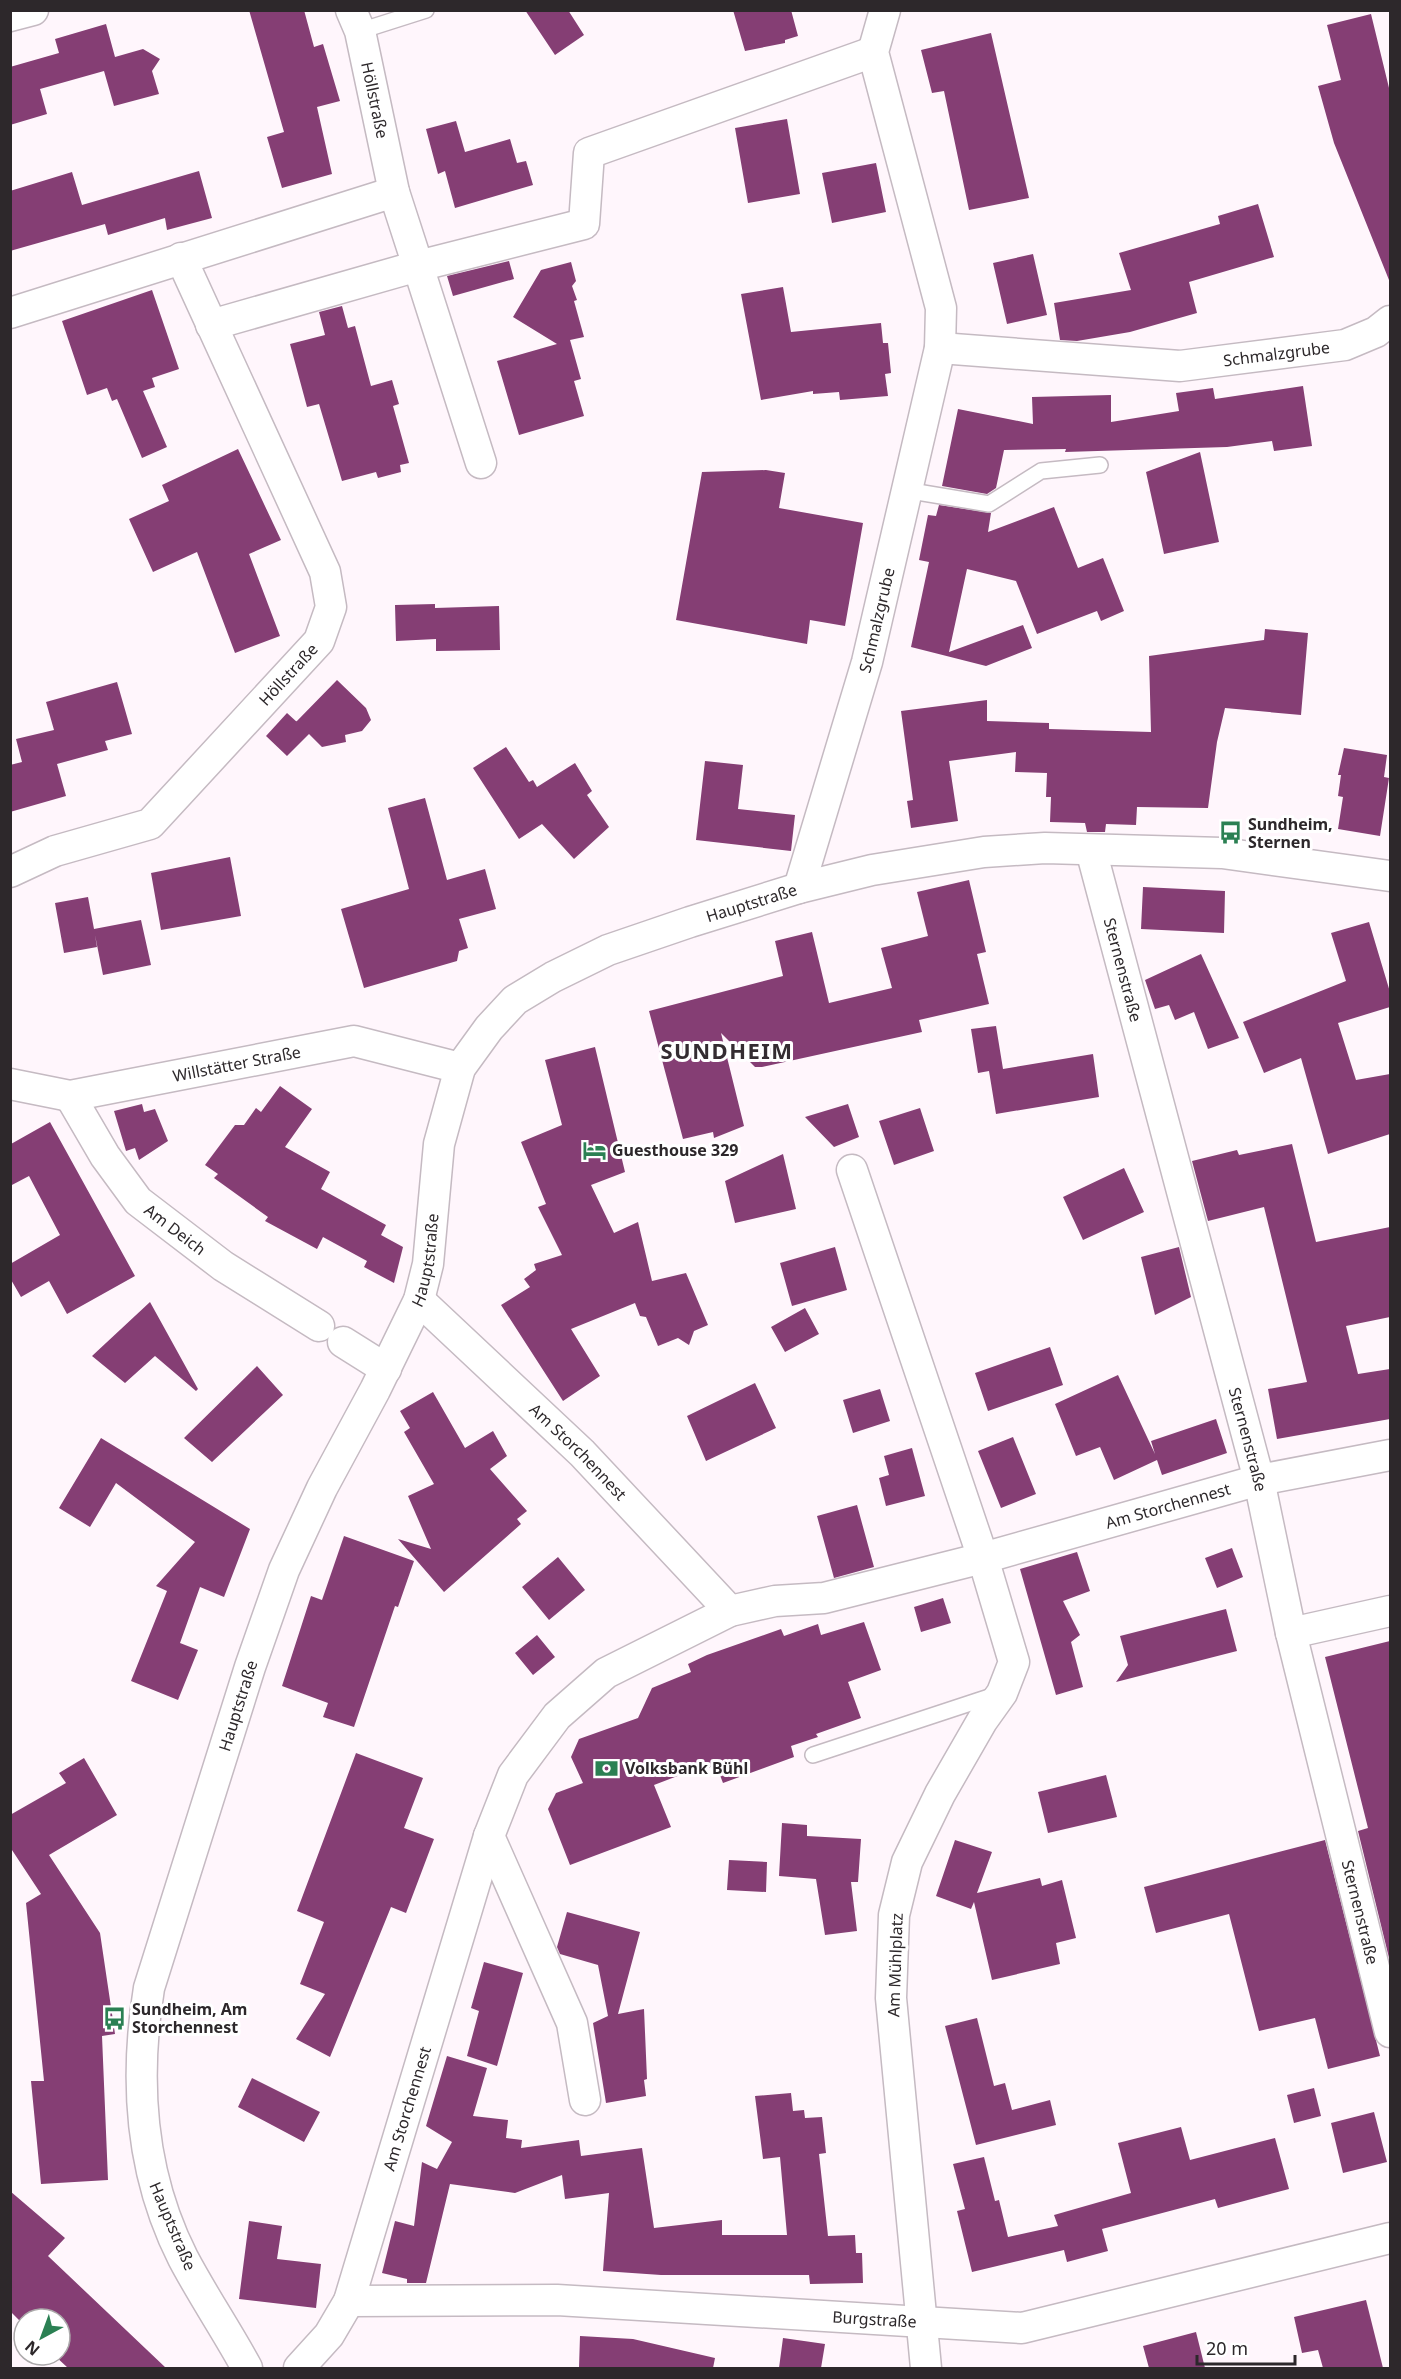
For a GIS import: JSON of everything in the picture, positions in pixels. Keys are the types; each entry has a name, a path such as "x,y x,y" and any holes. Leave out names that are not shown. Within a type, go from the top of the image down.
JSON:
{"street":[{"path":"10,16 33,10"},
{"path":"211,325 418,266 584,224 589,153 873,52 885,10"},
{"name":"Höllstraße","path":"355,21 394,192 481,463"},
{"name":"Schmalzgrube","path":"799,888 867,662 905,490 940,348 941,308 873,52"},
{"path":"10,313 394,192"},
{"name":"Höllstraße","path":"10,872 55,851 150,824 319,641 331,607 325,572 181,258"},
{"name":"Schmalzgrube","path":"940,348 1180,366 1345,345 1376,332 1390,321"},
{"name":"Hauptstraße","path":"244,2367 183,2258 152,2181 142,2120 143,2024 149,1988 249,1668 284,1570 322,1488 386,1369 419,1300 428,1264 439,1144 460,1068 489,1028 515,1000 553,977 608,950 799,888 872,870 984,852 1045,848 1240,854 1390,876"},
{"name":"Sternenstraße","path":"1091,850 1259,1480 1291,1633 1390,2032"},
{"name":"Willstätter Straße","path":"10,1084 70,1096 354,1041 460,1068"},
{"name":"Am Deich","path":"70,1096 105,1156 138,1202 223,1266 386,1369"},
{"path":"852,1170 983,1558"},
{"name":"Am Storchennest","path":"419,1300 582,1453 730,1611"},
{"name":"Am Storchennest","path":"299,2368 329,2335 349,2301 489,1836 513,1775 557,1716 606,1673 730,1611 775,1601 824,1598 983,1558 1259,1480 1390,1455"},
{"name":"Am Mühlplatz","path":"926,2368 891,1998 894,1915 907,1862 935,1804 982,1721 1002,1693 1014,1662 983,1558"},
{"path":"1291,1633 1390,1611"},
{"path":"489,1836 572,2023 585,2100"},
{"name":"Burgstraße","path":"349,2301 557,2300 1022,2328 1390,2238"}],"lane":[{"path":"355,21 426,10"},
{"path":"905,490 988,504 1041,471 1100,465"},
{"path":"813,1755 1002,1693"}],"building":[{"path":"249,10 304,10 314,47 323,44 340,101 317,107 332,174 282,188 267,137 284,132"},
{"path":"525,10 568,10 584,35 555,55"},
{"path":"733,10 791,10 798,36 785,40 785,43 745,51"},
{"path":"1371,14 1390,92 1389,280 1334,143 1318,86 1341,80 1327,25"},
{"path":"106,24 115,57 143,49 160,59 152,71 159,94 114,106 104,71 40,89 47,114 10,125 10,67 59,53 55,39"},
{"path":"991,33 1029,198 969,210 944,91 932,93 921,50"},
{"path":"787,119 800,194 748,203 735,128"},
{"path":"456,121 465,152 510,139 517,163 526,161 533,185 455,208 445,171 438,174 426,129"},
{"path":"876,163 886,212 832,223 822,173"},
{"path":"199,171 212,218 167,230 165,218 108,235 105,224 10,251 10,191 72,172 82,205"},
{"path":"1258,204 1274,257 1189,282 1197,313 1130,332 1077,341 1060,340 1054,303 1131,290 1119,253 1220,224 1218,216"},
{"path":"1033,254 1047,315 1007,324 993,263"},
{"path":"509,261 514,279 453,296 447,276"},
{"path":"571,262 576,281 572,286 577,300 574,301 584,337 570,340 581,379 574,381 584,416 519,435 497,361 557,344 513,317 541,270"},
{"path":"783,287 791,332 881,323 883,343 888,343 891,373 885,374 888,396 840,400 839,392 813,394 813,391 761,400 741,294"},
{"path":"152,290 179,369 152,378 155,387 143,391 167,447 142,458 117,399 112,401 107,388 87,395 62,321"},
{"path":"342,306 348,328 355,326 371,386 392,380 399,404 393,406 409,463 400,465 401,472 378,478 376,472 342,481 319,404 307,407 290,344 325,335 319,312"},
{"path":"1303,386 1312,446 1274,451 1272,441 1227,447 1065,452 1066,449 1004,450 996,488 987,494 942,486 958,409 1033,424 1032,397 1111,395 1111,422 1179,411 1176,393 1213,388 1215,399"},
{"path":"238,449 281,540 249,554 280,636 235,653 197,552 153,572 129,519 169,501 162,485"},
{"path":"1200,452 1219,542 1164,554 1146,472"},
{"path":"766,470 785,473 779,508 863,523 845,626 810,620 807,644 676,620 702,472"},
{"path":"939,505 991,513 988,532 1054,507 1078,568 1103,558 1124,611 1101,621 1097,611 1037,634 1016,581 967,569 949,652 1023,625 1032,648 986,666 911,647 929,562 919,560 928,515 936,516"},
{"path":"435,604 435,608 499,606 500,650 436,651 436,639 396,641 395,605"},
{"path":"1265,629 1308,633 1301,715 1225,708 1217,742 1208,808 1137,807 1136,825 1106,824 1105,832 1087,832 1085,823 1050,822 1051,797 1046,797 1047,773 1015,772 1016,752 949,761 958,821 911,828 907,801 913,800 901,711 987,700 987,721 1049,723 1049,729 1151,732 1149,656 1264,640"},
{"path":"337,680 366,708 371,720 362,731 345,735 346,742 322,747 309,734 287,756 266,736 287,713 296,722"},
{"path":"117,682 132,734 105,741 108,750 57,764 66,796 10,812 10,765 22,762 16,739 54,730 46,702"},
{"path":"506,747 529,782 533,780 537,787 575,763 592,791 587,795 609,827 574,859 542,824 519,839 473,768"},
{"path":"1344,748 1387,755 1384,777 1389,778 1380,836 1338,829 1343,797 1338,796 1341,775 1338,775"},
{"path":"705,761 743,765 738,809 795,815 791,851 696,840"},
{"path":"425,798 447,880 485,869 496,909 459,919 468,948 459,951 457,961 364,988 341,909 409,889 388,808"},
{"path":"230,857 241,916 161,930 151,873"},
{"path":"969,880 986,952 977,954 989,1004 919,1020 922,1032 762,1067 755,1067 721,1033 744,1126 714,1138 713,1132 683,1139 649,1011 783,976 775,941 812,932 829,1003 892,988 881,948 928,936 917,892"},
{"path":"1143,887 1225,891 1224,933 1141,929"},
{"path":"88,897 94,929 141,920 151,965 103,975 95,935 97,947 64,953 55,903"},
{"path":"1369,922 1390,992 1390,1007 1338,1023 1356,1080 1390,1074 1390,1134 1328,1154 1301,1058 1264,1073 1243,1022 1346,981 1331,933"},
{"path":"1201,954 1239,1038 1208,1049 1194,1012 1175,1020 1169,1005 1155,1009 1145,980"},
{"path":"996,1026 1003,1069 1093,1054 1099,1097 996,1114 989,1071 978,1073 971,1029"},
{"path":"595,1047 625,1172 591,1185 614,1233 638,1222 652,1281 686,1273 708,1325 694,1331 689,1345 678,1338 658,1346 646,1317 640,1316 635,1303 571,1329 600,1376 563,1401 501,1305 530,1287 524,1279 536,1270 534,1264 562,1255 538,1207 546,1204 521,1142 562,1125 545,1060"},
{"path":"280,1086 312,1109 285,1147 330,1172 321,1189 386,1225 381,1235 403,1247 394,1283 364,1267 367,1261 323,1237 317,1249 265,1221 268,1217 214,1178 218,1174 205,1165 235,1125 244,1125 256,1108 261,1112"},
{"path":"142,1104 144,1112 155,1109 168,1141 139,1160 135,1148 126,1151 114,1111"},
{"path":"848,1104 859,1137 834,1147 805,1117"},
{"path":"920,1108 934,1151 894,1165 879,1121"},
{"path":"50,1122 135,1276 67,1314 49,1281 21,1297 10,1278 10,1264 60,1235 29,1176 10,1186 11,1144"},
{"path":"1292,1144 1316,1242 1390,1227 1390,1317 1346,1326 1358,1374 1390,1369 1390,1419 1277,1439 1268,1389 1307,1382 1264,1207 1208,1221 1192,1161 1237,1150 1239,1155"},
{"path":"783,1154 796,1209 735,1223 725,1181"},
{"path":"1124,1168 1144,1212 1083,1240 1063,1197"},
{"path":"835,1247 847,1290 792,1306 780,1263"},
{"path":"1179,1247 1191,1297 1155,1315 1141,1257"},
{"path":"150,1302 198,1389 196,1391 155,1356 125,1383 92,1356"},
{"path":"805,1308 819,1334 785,1352 771,1327"},
{"path":"1050,1347 1063,1385 988,1411 975,1373"},
{"path":"257,1366 283,1395 212,1462 184,1438"},
{"path":"1118,1375 1155,1454 1151,1441 1216,1419 1227,1453 1162,1475 1157,1460 1114,1480 1100,1447 1076,1456 1055,1404"},
{"path":"755,1383 776,1428 706,1461 687,1416"},
{"path":"880,1389 890,1421 853,1433 843,1400"},
{"path":"433,1392 465,1448 493,1431 507,1456 490,1469 527,1511 517,1519 521,1524 444,1592 398,1539 431,1549 408,1496 434,1484 404,1432 410,1428 400,1411"},
{"path":"1013,1437 1036,1494 1001,1508 978,1451"},
{"path":"101,1438 250,1529 224,1597 200,1587 180,1643 198,1650 178,1700 131,1681 167,1591 156,1586 195,1542 116,1483 90,1527 59,1508"},
{"path":"912,1448 925,1496 886,1506 879,1478 889,1475 884,1456"},
{"path":"857,1505 874,1567 834,1578 817,1516"},
{"path":"344,1536 414,1561 398,1607 395,1606 354,1727 323,1717 328,1703 282,1686 311,1596 322,1600"},
{"path":"1232,1548 1243,1577 1217,1588 1205,1558"},
{"path":"1077,1552 1090,1591 1063,1601 1080,1635 1071,1642 1083,1687 1056,1695 1020,1569"},
{"path":"558,1557 585,1590 549,1620 522,1587"},
{"path":"943,1598 951,1623 921,1632 914,1607"},
{"path":"1226,1609 1237,1651 1116,1682 1128,1665 1120,1636"},
{"path":"864,1622 881,1670 848,1682 861,1718 816,1734 818,1737 791,1746 794,1757 723,1783 716,1765 703,1770 701,1767 654,1785 671,1827 570,1865 548,1809 556,1793 583,1783 571,1757 579,1739 638,1718 652,1688 691,1672 688,1664 707,1655 781,1629 784,1636 818,1624 821,1635"},
{"path":"537,1635 555,1657 533,1675 515,1653"},
{"path":"1390,1641 1390,1962 1358,1831 1368,1828 1325,1657"},
{"path":"356,1753 423,1778 404,1828 434,1839 406,1913 391,1907 330,2057 296,2039 325,1994 300,1984 324,1922 297,1911"},
{"path":"84,1758 117,1815 49,1855 100,1933 115,2034 102,2036 108,2180 41,2184 31,2081 44,2081 26,1903 41,1894 10,1847 10,1815 66,1783 59,1773"},
{"path":"1106,1775 1117,1817 1048,1833 1038,1792"},
{"path":"782,1823 807,1825 807,1836 861,1839 858,1882 851,1882 857,1931 825,1935 816,1879 779,1876"},
{"path":"955,1840 992,1852 977,1893 1040,1878 1042,1886 1062,1880 1076,1938 1056,1943 1060,1964 992,1980 974,1902 971,1909 936,1896"},
{"path":"1325,1840 1380,2056 1328,2069 1315,2018 1259,2031 1229,1914 1156,1933 1144,1887"},
{"path":"729,1860 767,1862 766,1892 727,1890"},
{"path":"567,1912 640,1932 618,2014 644,2009 646,2096 606,2103 593,2023 608,2016 598,1965 560,1954 557,1947"},
{"path":"484,1962 523,1973 497,2066 467,2056 479,2011 471,2008"},
{"path":"977,2018 994,2086 1005,2083 1012,2110 1050,2100 1056,2125 976,2145 945,2026"},
{"path":"447,2056 487,2068 473,2116 508,2120 506,2138 522,2140 521,2148 579,2140 581,2156 642,2148 654,2228 722,2220 722,2235 787,2235 780,2157 763,2159 755,2096 791,2093 793,2111 804,2110 805,2118 822,2117 826,2153 819,2154 828,2236 855,2235 856,2253 862,2253 863,2283 810,2284 809,2275 661,2275 603,2271 609,2193 565,2199 562,2175 515,2193 450,2184 426,2283 407,2283 407,2279 382,2273 395,2221 414,2226 422,2162 437,2169 452,2142 426,2126"},
{"path":"252,2078 320,2112 304,2142 238,2107"},
{"path":"1314,2088 1321,2116 1294,2123 1287,2095"},
{"path":"1374,2112 1387,2162 1343,2173 1331,2123"},
{"path":"1181,2127 1190,2160 1275,2138 1289,2189 1218,2208 1215,2199 1102,2229 1108,2251 1067,2262 1064,2250 972,2272 957,2211 965,2209 953,2164 984,2157 995,2201 999,2200 1008,2237 1058,2226 1054,2215 1131,2193 1118,2143"},
{"path":"10,2191 65,2238 48,2256 166,2368 68,2368 72,2367 72,2307 12,2307 12,2313 10,2311"},
{"path":"249,2221 282,2226 277,2259 321,2264 316,2308 239,2299"},
{"path":"1366,2300 1383,2368 1323,2368 1318,2350 1302,2353 1294,2317"},
{"path":"1196,2332 1205,2368 1149,2368 1143,2346"},
{"path":"580,2336 633,2339 715,2358 713,2368 579,2368"},
{"path":"783,2338 825,2344 821,2368 779,2368"}],"place":[{"name":"Sundheim, Sternen","path":"1230,833"},
{"name":"Guesthouse 329","path":"594,1150"},
{"name":"Volksbank Bühl","path":"607,1768"},
{"name":"Sundheim, Am Storchennest","path":"114,2018"}],"district":[{"name":"SUNDHEIM","path":"727,1050"}]}
